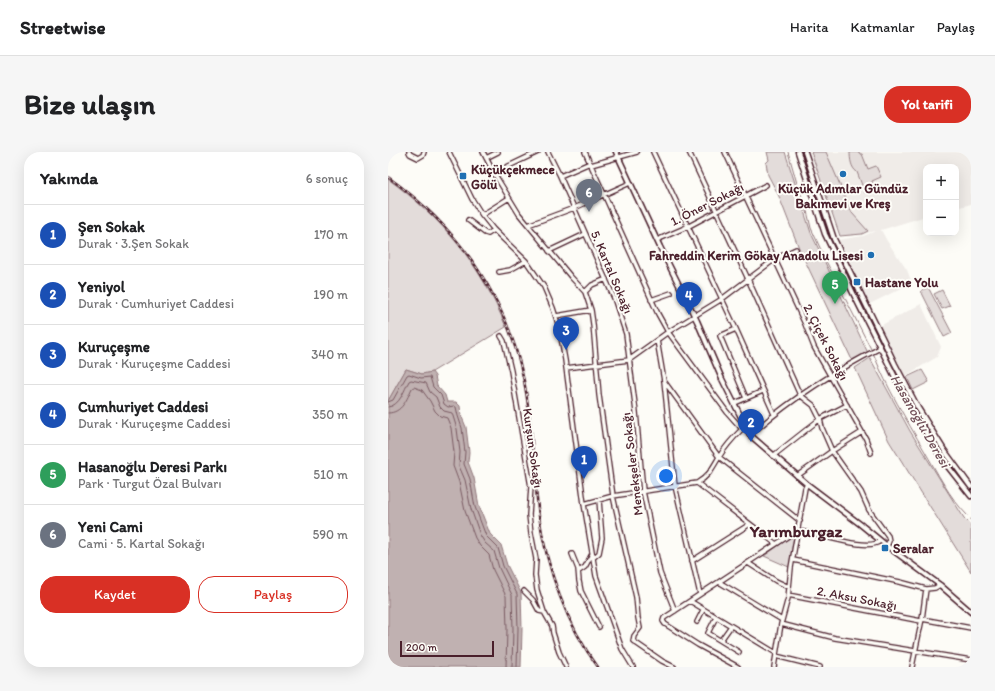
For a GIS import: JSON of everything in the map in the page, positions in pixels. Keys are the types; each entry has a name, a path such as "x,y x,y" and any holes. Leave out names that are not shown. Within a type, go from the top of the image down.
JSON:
{"main road":[{"path":"616,152 657,240 695,316 722,379 735,403 744,428 773,456 797,476 880,541 940,585 971,612"},
{"path":"798,152 825,234 880,348 910,407 942,459 971,496"},
{"path":"805,152 834,239 895,364 918,408 944,450 971,487"}],"street":[{"path":"409,152 418,158 424,152"},
{"path":"449,152 472,199 482,215 494,230 526,261 544,287 556,316 566,368 584,504 596,576 622,649 634,667"},
{"path":"483,152 509,198 528,225 585,292 591,310 613,496 636,597 640,628 634,636 633,641 662,661 674,667"},
{"path":"486,158 498,152"},
{"path":"494,173 538,152"},
{"name":"5. Kartal Sokağı","path":"548,152 614,298 626,334 629,360"},
{"path":"584,504 613,496 697,483 710,472 719,457 744,428 727,412 668,332 651,300 585,152"},
{"path":"560,176 590,164 637,152"},
{"path":"653,152 722,298 774,414"},
{"path":"689,152 800,395 812,405 820,419 822,428 832,451 861,492 869,510 888,536 889,542 887,546"},
{"name":"2. Çiçek Sokağı","path":"725,152 805,324 814,347 866,439 871,453"},
{"path":"528,225 574,208 630,183"},
{"name":"1. Öner Sokağı","path":"657,240 688,226 766,185"},
{"path":"482,215 509,198"},
{"path":"468,220 485,233 488,234 494,230"},
{"path":"549,251 586,234"},
{"path":"566,368 629,360 668,332 722,298 775,259 796,249"},
{"path":"499,272 510,270 526,261"},
{"path":"585,292 596,282 606,279"},
{"path":"651,300 671,292"},
{"path":"556,316 591,310"},
{"path":"736,329 720,336 746,398"},
{"name":"Kurşun Sokağı","path":"501,336 504,341 511,371 531,487 529,515 536,559 536,590 544,612 552,626 559,652 566,667"},
{"path":"657,340 664,381 675,486 700,594"},
{"path":"750,435 774,414 800,395 880,348"},
{"name":"Menekşeler Sokağı","path":"629,360 643,491 660,573 675,611"},
{"path":"664,381 719,457 800,521"},
{"path":"735,403 763,391"},
{"path":"773,456 820,419 847,405"},
{"path":"797,476 862,432"},
{"path":"697,483 776,544"},
{"path":"774,667 788,595 805,488 807,484"},
{"path":"579,571 585,567 593,556 599,553 602,538 599,500"},
{"path":"692,561 750,524"},
{"path":"738,667 698,645 665,624 663,621 664,618 798,530 850,543 875,544 880,541"},
{"path":"572,554 579,571 581,591 599,627"},
{"path":"793,560 900,582 926,590 940,585"},
{"path":"748,563 776,581 789,587"},
{"path":"719,582 782,622 835,638 971,660"},
{"path":"912,667 922,620 926,590"},
{"name":"Kurşun Sokağı","path":"524,591 533,600 539,611 544,612"},
{"name":"2. Aksu Sokağı","path":"788,595 971,628"},
{"path":"690,601 776,654 820,667"},
{"path":"697,622 703,610"},
{"path":"716,617 708,633 739,652"},
{"path":"721,640 731,626"}],"shaded area":[{"path":"767,152 785,152 811,233 868,353 852,360 799,248 778,194 768,175 766,163 769,160"},
{"path":"811,152 971,152 971,204 959,207 959,164 923,164 923,217 881,230 907,270 912,283 868,305 838,240 863,236 876,231 840,236"},
{"path":"811,152 826,152 852,213 868,231 862,234 840,236"},
{"path":"850,152 859,152 862,154 868,169 876,166 881,177 872,181 875,189 865,193 857,172 852,166"},
{"path":"388,179 426,210 458,244 485,283 506,327 432,372 422,374 406,369 388,401"},
{"path":"928,287 952,333 944,337 921,291"},
{"path":"942,290 950,306 942,309 934,294"},
{"path":"921,304 941,347 937,357 905,376 880,326"},
{"path":"870,358 910,431 964,518 971,525 971,572 889,441 855,368"},
{"path":"922,370 929,382 913,390 907,377"},
{"path":"794,536 789,567 764,556"}],"water":[{"path":"406,369 422,374 432,372 435,376 437,386 445,395 447,402 456,402 460,406 461,415 466,427 469,452 468,462 474,478 479,506 490,534 501,545 507,565 521,593 521,667 388,667 388,401"}],"waterway":[{"name":"Hasanoğlu Deresi","path":"788,152 798,187 806,207 811,228 827,263 871,349"},
{"name":"Hasanoğlu Deresi","path":"874,355 897,403 949,492 967,515"}],"railway":[{"path":"388,177 436,218 457,241 476,266 492,293 505,321 516,350 524,381 531,431 539,516 547,556 567,614 576,633 598,667"}],"place":[{"name":"Küçük Adımlar Gündüz Bakımevi ve Kreş","path":"843,174"},
{"name":"Küçükçekmece Gölü","path":"463,176"},
{"name":"Yeni Cami","path":"589,212"},
{"name":"Fahreddin Kerim Gökay Anadolu Lisesi","path":"871,255"},
{"name":"Hastane Yolu","path":"857,282"},
{"name":"Hasanoğlu Deresi Parkı","path":"835,304"},
{"name":"Cumhuriyet Caddesi","path":"689,315"},
{"name":"Kuruçeşme","path":"566,350"},
{"name":"Yeniyol","path":"751,442"},
{"name":"Şen Sokak","path":"584,479"},
{"name":"Seralar","path":"885,548"}],"district":[{"name":"Yarımburgaz","path":"796,531"}]}
